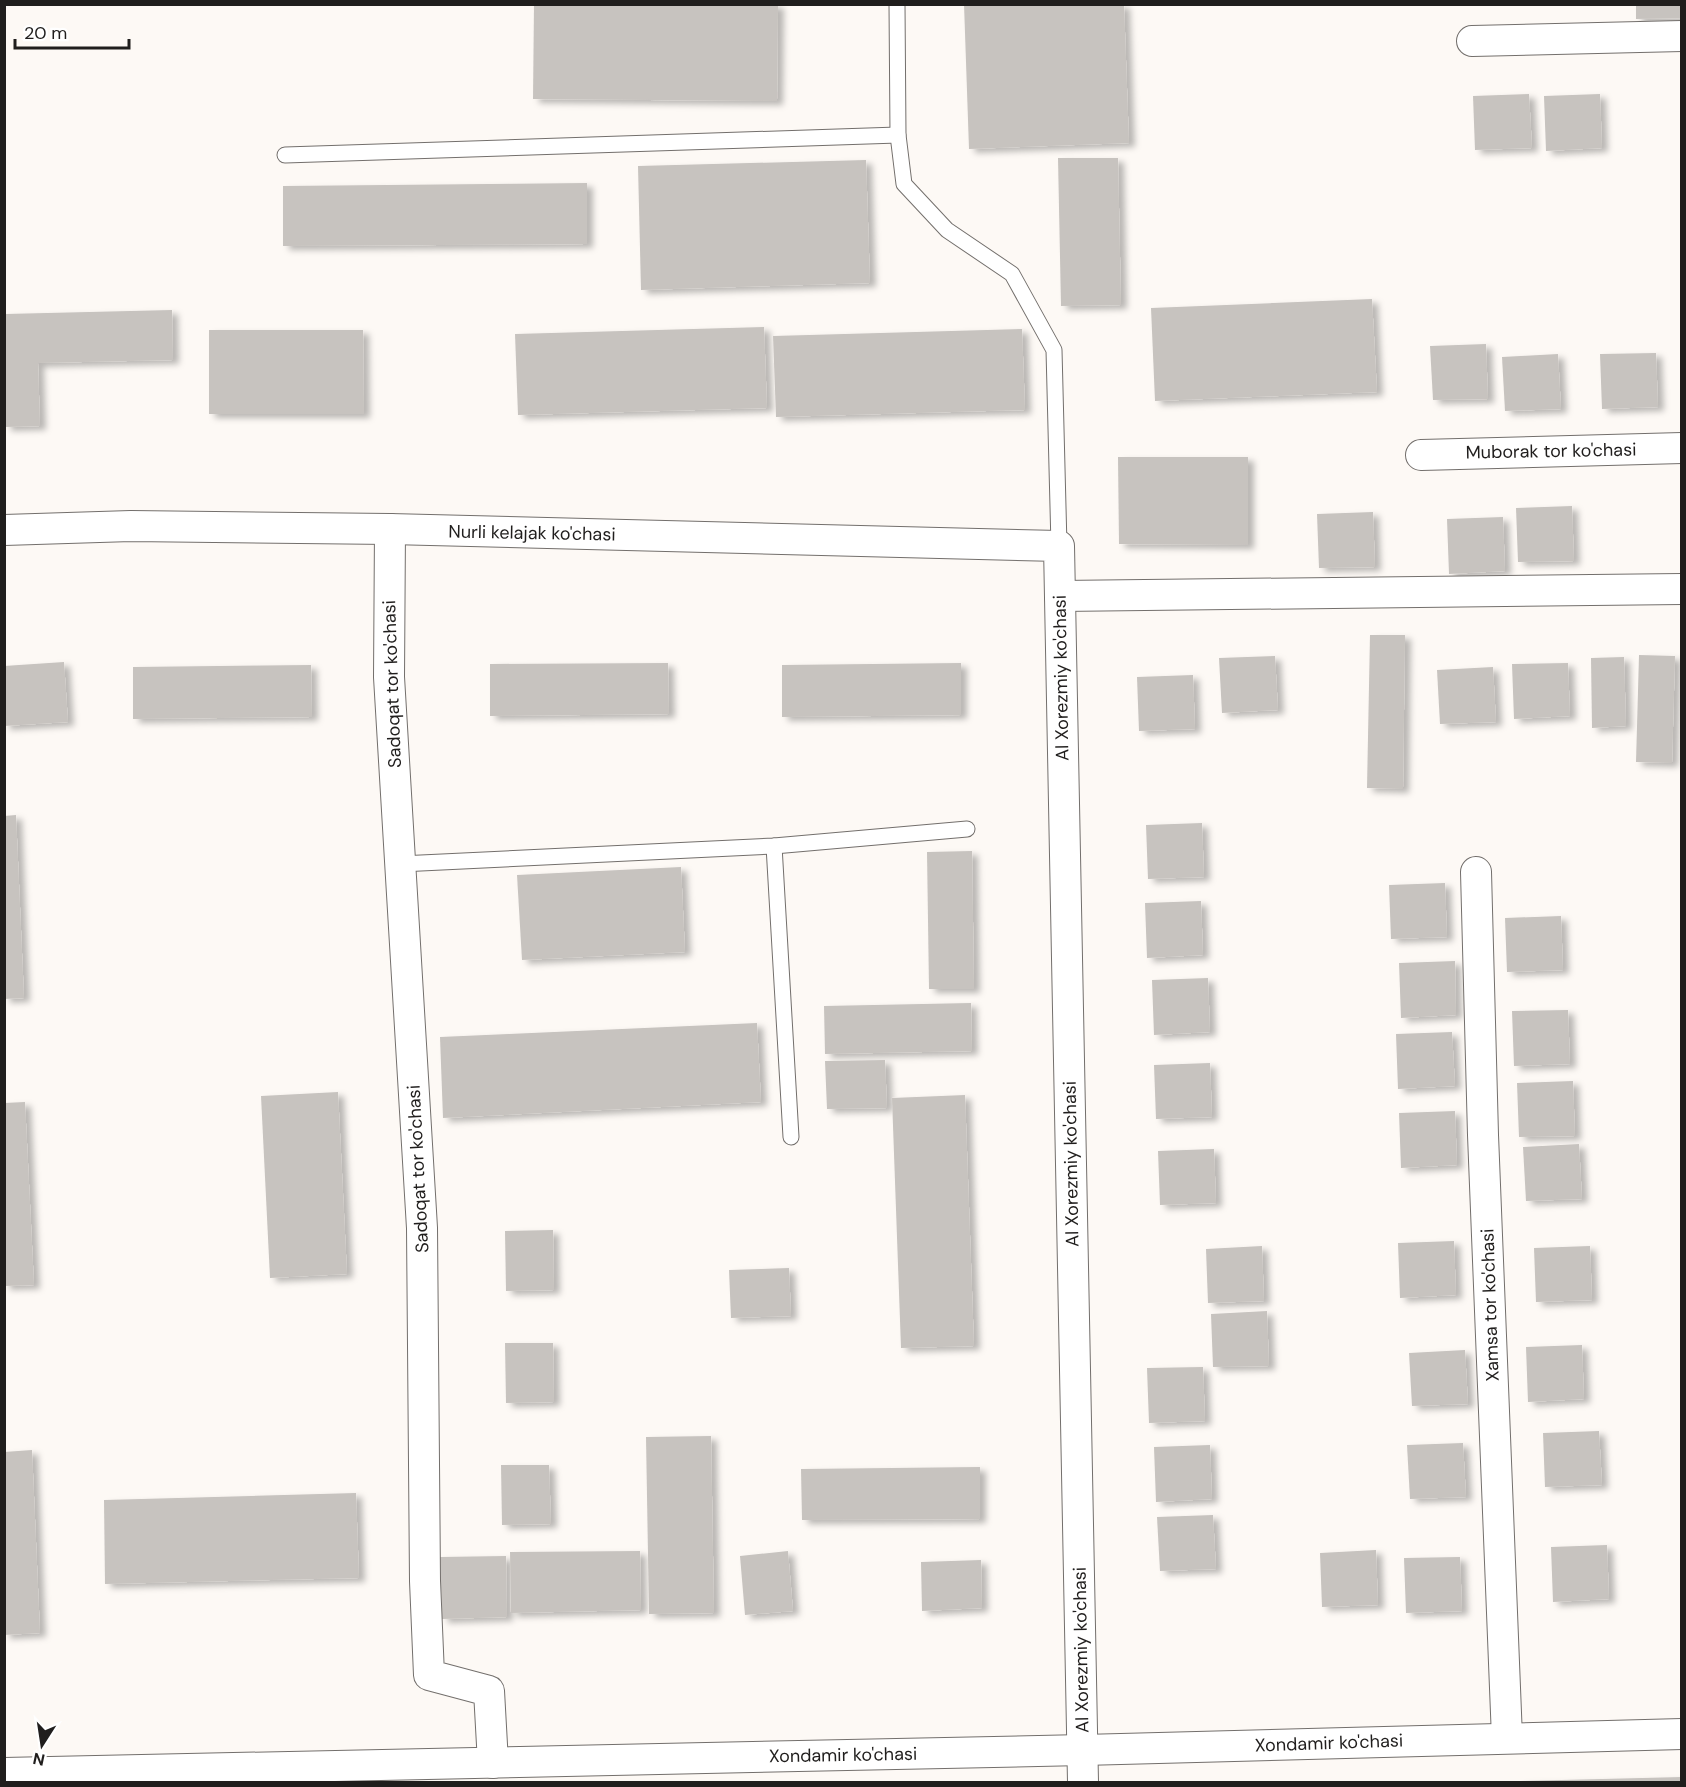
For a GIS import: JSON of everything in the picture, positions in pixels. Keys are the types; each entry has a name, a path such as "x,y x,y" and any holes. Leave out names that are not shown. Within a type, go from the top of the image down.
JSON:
{"street":[{"path":"1472,41 1682,36"},
{"name":"Muborak tor ko'chasi","path":"1420,455 1682,448"},
{"name":"Nurli kelajak ko'chasi","path":"4,530 131,526 1059,546"},
{"name":"Sadoqat tor ko'chasi","path":"390,530 389,677 422,1228 425,1581 429,1675 489,1690 493,1763"},
{"name":"Al Xorezmiy ko'chasi","path":"1059,546 1083,1782"},
{"path":"1060,596 1682,590"},
{"name":"Xamsa tor ko'chasi","path":"1476,873 1483,1135 1507,1738"},
{"name":"Xondamir ko'chasi","path":"4,1773 1083,1750 1682,1734"}],"lane":[{"path":"897,4 898,135 904,184 947,230 1012,274 1054,350 1059,546"},
{"path":"285,155 898,135"},
{"path":"400,864 774,846 967,829"},
{"path":"774,846 791,1137"}],"building":[{"path":"534,4 778,4 777,101 533,99"},
{"path":"964,4 1124,4 1129,143 969,149"},
{"path":"1636,4 1682,4 1682,18 1636,19"},
{"path":"1529,94 1532,148 1475,150 1473,96"},
{"path":"1600,94 1602,148 1546,151 1544,96"},
{"path":"1058,158 1118,158 1121,305 1061,306"},
{"path":"866,160 870,283 641,290 638,166"},
{"path":"587,183 587,244 283,246 283,186"},
{"path":"1372,299 1377,392 1155,401 1151,308"},
{"path":"172,310 173,360 38,363 40,426 5,427 5,314"},
{"path":"764,327 767,408 518,415 515,334"},
{"path":"1022,329 1025,410 776,417 773,336"},
{"path":"209,330 363,330 364,414 209,414"},
{"path":"1486,344 1488,399 1433,400 1430,346"},
{"path":"1656,353 1658,407 1602,409 1600,354"},
{"path":"1558,354 1561,409 1505,411 1502,357"},
{"path":"1118,457 1248,457 1248,545 1119,544"},
{"path":"1572,506 1574,561 1518,562 1516,508"},
{"path":"1373,512 1375,567 1319,568 1317,514"},
{"path":"1503,517 1505,571 1449,574 1447,519"},
{"path":"1370,635 1405,635 1403,789 1367,788"},
{"path":"1639,655 1675,656 1672,763 1636,762"},
{"path":"1275,656 1278,710 1222,713 1219,658"},
{"path":"1624,657 1626,726 1592,728 1591,658"},
{"path":"64,662 68,722 4,726 4,666"},
{"path":"668,663 669,714 490,716 490,664"},
{"path":"961,663 961,715 782,717 782,665"},
{"path":"1568,663 1570,716 1514,719 1512,664"},
{"path":"311,665 312,717 133,719 133,667"},
{"path":"1493,667 1496,722 1440,724 1437,670"},
{"path":"1193,675 1195,729 1139,731 1137,677"},
{"path":"16,815 24,998 4,999 4,816"},
{"path":"1202,823 1204,877 1148,879 1146,825"},
{"path":"972,851 974,989 929,989 927,852"},
{"path":"681,867 685,952 522,960 517,875"},
{"path":"1445,883 1447,937 1391,939 1389,885"},
{"path":"1201,901 1203,955 1147,958 1145,903"},
{"path":"1561,916 1563,970 1507,972 1505,918"},
{"path":"1455,961 1456,1015 1401,1018 1399,963"},
{"path":"1208,978 1210,1032 1154,1035 1152,980"},
{"path":"971,1003 972,1051 825,1054 824,1006"},
{"path":"1568,1010 1570,1064 1514,1066 1512,1011"},
{"path":"757,1023 761,1102 443,1118 440,1037"},
{"path":"1452,1032 1455,1086 1398,1089 1396,1034"},
{"path":"885,1060 887,1108 827,1109 825,1061"},
{"path":"1210,1063 1212,1117 1156,1119 1154,1065"},
{"path":"1573,1081 1575,1136 1519,1137 1517,1083"},
{"path":"338,1092 347,1274 270,1278 261,1096"},
{"path":"965,1095 974,1346 901,1348 892,1098"},
{"path":"25,1102 34,1285 4,1286 4,1103"},
{"path":"1455,1111 1457,1165 1401,1168 1399,1113"},
{"path":"1579,1144 1582,1199 1526,1201 1523,1147"},
{"path":"1214,1149 1216,1203 1160,1205 1158,1151"},
{"path":"553,1230 554,1290 506,1291 505,1231"},
{"path":"1454,1241 1456,1295 1400,1298 1398,1243"},
{"path":"1262,1246 1264,1301 1208,1303 1206,1249"},
{"path":"1590,1246 1592,1300 1536,1302 1534,1248"},
{"path":"789,1268 791,1316 731,1318 729,1270"},
{"path":"1267,1311 1269,1366 1213,1367 1211,1314"},
{"path":"505,1343 553,1343 554,1402 506,1403"},
{"path":"1582,1345 1584,1399 1528,1402 1526,1347"},
{"path":"1465,1350 1468,1404 1412,1406 1409,1353"},
{"path":"1203,1367 1205,1421 1149,1423 1147,1368"},
{"path":"1599,1431 1602,1485 1545,1487 1543,1433"},
{"path":"711,1436 714,1613 649,1614 646,1437"},
{"path":"1463,1443 1466,1497 1410,1499 1407,1445"},
{"path":"1210,1445 1212,1499 1156,1502 1154,1447"},
{"path":"32,1450 40,1633 4,1635 4,1452"},
{"path":"501,1465 549,1465 551,1524 502,1525"},
{"path":"980,1467 980,1519 802,1520 801,1469"},
{"path":"356,1493 359,1578 105,1584 104,1500"},
{"path":"1213,1515 1216,1569 1160,1571 1157,1517"},
{"path":"1607,1545 1609,1599 1553,1602 1551,1547"},
{"path":"1376,1550 1378,1605 1322,1607 1320,1553"},
{"path":"640,1551 641,1610 511,1613 510,1552"},
{"path":"788,1551 793,1611 745,1615 740,1556"},
{"path":"506,1556 507,1617 442,1619 440,1557"},
{"path":"1460,1557 1462,1611 1406,1613 1404,1558"},
{"path":"981,1560 982,1608 922,1611 921,1562"},
{"path":"1682,1777 1682,1782 1520,1782 1520,1781"}]}
